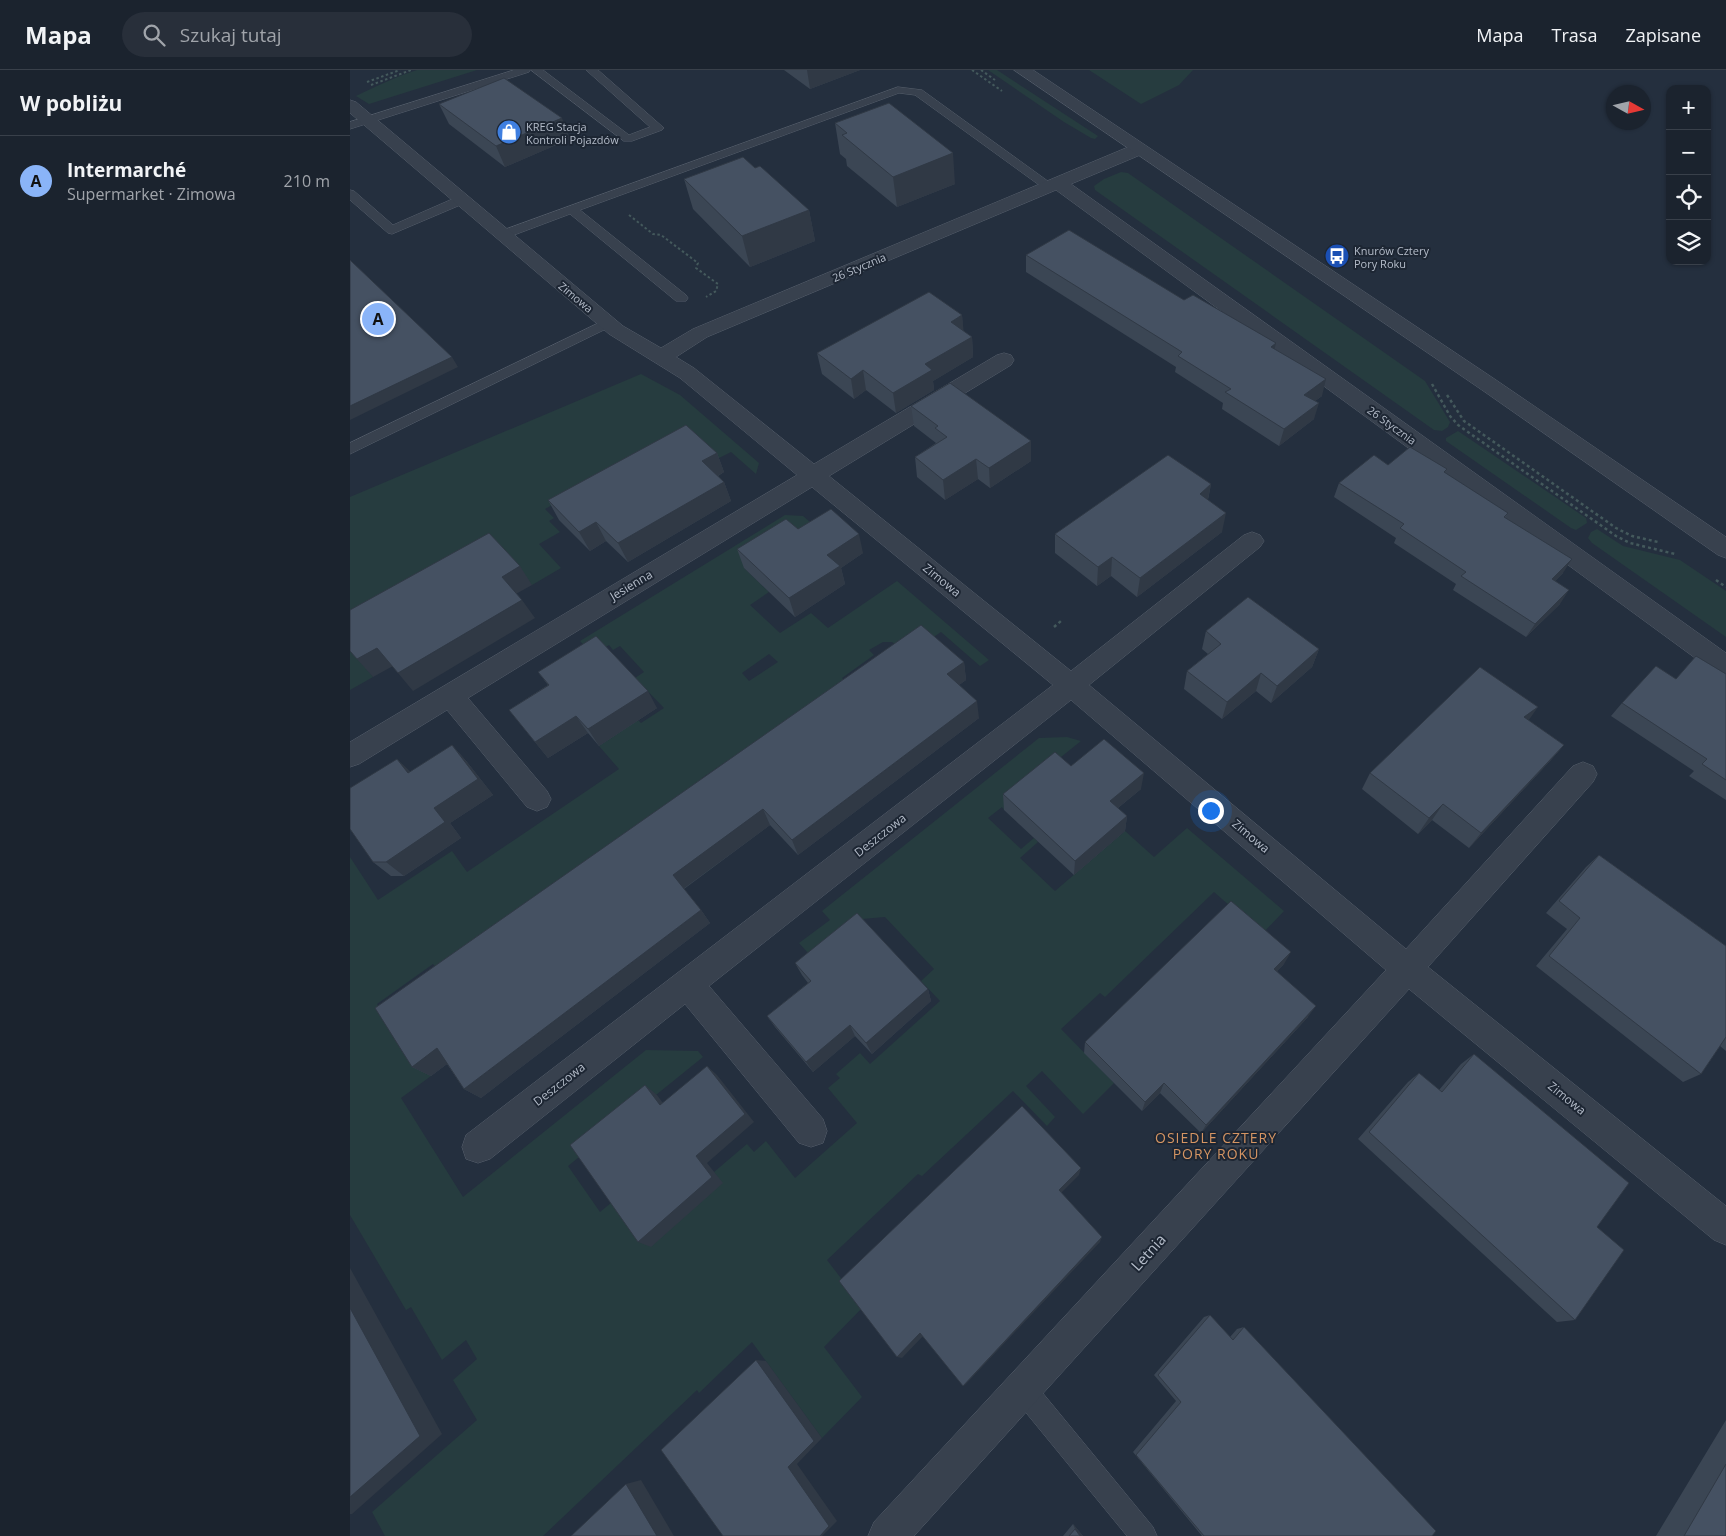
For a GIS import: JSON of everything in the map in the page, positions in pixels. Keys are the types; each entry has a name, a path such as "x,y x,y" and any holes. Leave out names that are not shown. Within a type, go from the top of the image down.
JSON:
{"street":[{"path":"1022,70 1489,384 1726,549"},
{"name":"Zimowa","path":"350,105 358,123 461,200 607,323 687,373 1071,685 1408,968 1726,1228"},
{"name":"26 Stycznia","path":"662,357 706,330 1139,149"},
{"name":"26 Stycznia","path":"1054,185 1726,667"},
{"path":"812,475 1004,360"},
{"name":"Jesienna","path":"350,756 812,475"},
{"path":"1071,685 1252,541"},
{"name":"Deszczowa","path":"478,1147 1071,685"},
{"path":"450,695 537,798"},
{"path":"1408,968 1583,774"},
{"name":"Letnia","path":"888,1536 1408,968"},
{"path":"688,984 811,1132"}],"lane":[{"path":"358,123 525,70"},
{"path":"536,70 628,139 658,128 591,70"},
{"path":"502,235 890,92 906,89 918,92 1054,185"},
{"path":"350,194 392,230 461,200"},
{"path":"570,209 681,298"},
{"path":"350,449 607,323"},
{"path":"1023,1389 1144,1536"}],"path":[{"path":"365,83 400,70"},
{"path":"368,86 411,70"},
{"path":"972,70 1004,92"},
{"path":"1428,379 1450,416 1458,425 1596,523 1630,543 1680,556"},
{"path":"1712,577 1726,586"}],"green space":[{"path":"417,70 477,70 369,104 356,96 394,79"},
{"path":"988,70 997,70 1098,136 1095,139 1091,138 1064,122"},
{"path":"1089,70 1193,70 1179,85 1141,104"},
{"path":"1121,172 1128,173 1425,381 1450,422 1448,427 1442,431 1434,430 1095,190 1094,186 1104,179"},
{"path":"641,374 680,395 759,463 756,474 731,452 717,459 615,470 545,509 554,518 549,521 560,532 539,544 561,568 532,585 492,543 350,630 350,497"},
{"path":"1458,431 1586,518 1587,523 1576,530 1571,528 1446,441 1446,438"},
{"path":"785,515 803,516 825,535 744,568 769,592 750,605 780,633 811,613 828,628 897,581 989,660 980,666 941,632 932,638 898,646 892,642 883,642 869,650 874,655 842,678 856,691 741,754 739,753 702,778 711,788 728,856 703,875 669,836 438,971 433,964 377,1004 388,1024 431,1076 401,1098 463,1197 646,1050 698,1051 703,1057 568,1166 600,1212 617,1198 722,1184 714,1172 747,1144 754,1152 766,1141 795,1178 857,1123 828,1088 840,1078 836,1074 860,1053 870,1064 940,1001 921,981 934,969 885,917 862,919 817,963 799,943 830,920 822,911 1039,738 1067,737 1081,741 1051,765 1055,769 1004,810 1002,807 988,818 1021,849 1034,838 1038,842 1020,858 1055,891 1125,831 1154,857 1187,828 1284,911 1262,934 1214,892 1105,997 1100,993 1061,1029 1114,1083 1083,1114 1042,1071 1026,1086 1055,1117 1047,1126 1013,1091 922,1176 918,1174 827,1260 863,1307 824,1347 862,1397 822,1438 752,1342 699,1393 697,1390 543,1536 385,1536 372,1512 477,1420 453,1380 477,1359 466,1340 442,1360 411,1307 406,1310 350,1215 350,857 378,900 452,851 467,872 619,769 599,746 638,720 641,723 664,708 635,678 644,672 620,646 613,650 609,645 593,655 580,641","holes":["769,654 778,662 749,681 742,673"]},
{"path":"1597,529 1623,546 1680,560 1726,591 1726,637 1592,543 1588,538 1591,532"},
{"path":"350,647 373,677 350,690"}],"building":[{"path":"504,78 562,118 496,146 439,104"},
{"path":"889,103 953,153 893,177 842,135 847,133 835,123"},
{"path":"743,157 755,168 760,166 809,210 742,236 684,179"},
{"path":"1069,230 1184,300 1193,295 1276,343 1271,347 1326,379 1304,395 1319,403 1284,429 1225,392 1231,389 1178,356 1182,352 1026,255"},
{"path":"350,260 452,357 350,406"},
{"path":"929,292 962,315 951,322 972,337 925,364 932,370 893,393 863,370 851,379 817,353"},
{"path":"950,383 1031,441 989,468 976,459 943,480 915,457 947,437 935,428 938,426 911,406"},
{"path":"686,425 717,453 702,461 724,482 618,543 596,522 579,532 548,500"},
{"path":"1410,447 1447,469 1444,472 1508,513 1504,517 1572,559 1552,579 1569,590 1535,624 1461,576 1466,572 1400,528 1404,524 1339,483 1374,455 1388,465"},
{"path":"1168,455 1211,484 1200,494 1226,513 1140,578 1112,557 1098,567 1055,534"},
{"path":"831,509 859,534 827,555 840,566 789,598 737,549 786,519 798,529"},
{"path":"489,533 520,566 502,577 522,600 398,673 377,648 357,659 350,651 350,610"},
{"path":"1248,597 1319,649 1277,686 1261,673 1227,702 1187,671 1221,644 1206,631"},
{"path":"921,625 964,662 947,674 977,701 792,840 763,809 673,875 701,910 464,1089 437,1048 412,1067 375,1008"},
{"path":"596,636 648,691 588,729 576,716 535,742 509,710 549,685 538,672"},
{"path":"1696,656 1726,674 1726,780 1702,764 1707,759 1622,703 1656,666 1676,679"},
{"path":"1480,667 1538,707 1524,717 1564,745 1481,833 1443,804 1429,818 1370,773"},
{"path":"1104,739 1144,773 1110,801 1127,816 1075,861 1003,794 1055,752 1071,766"},
{"path":"452,745 478,779 434,808 445,822 386,862 373,862 350,829 350,788 397,759 408,773"},
{"path":"1599,855 1726,946 1726,1037 1701,1074 1549,956 1580,918 1559,901"},
{"path":"1231,901 1291,952 1274,969 1316,1006 1206,1125 1164,1083 1145,1102 1085,1042"},
{"path":"857,913 928,989 866,1043 850,1025 806,1062 767,1016 811,981 795,963"},
{"path":"1474,1054 1629,1183 1597,1227 1624,1250 1575,1320 1369,1132 1419,1073 1442,1092"},
{"path":"707,1066 745,1114 696,1156 712,1177 638,1242 570,1145 645,1085 660,1105"},
{"path":"1022,1106 1081,1168 1059,1190 1102,1237 963,1386 920,1333 897,1357 839,1281"},
{"path":"350,1308 420,1436 350,1497"},
{"path":"1210,1315 1233,1340 1244,1327 1436,1531 1432,1536 1204,1536 1136,1455 1181,1402 1158,1375"},
{"path":"756,1360 814,1441 788,1467 829,1526 820,1536 723,1536 661,1450"},
{"path":"1726,1464 1726,1536 1684,1536"},
{"path":"626,1484 657,1536 571,1536"},
{"path":"1075,1529 1080,1536 1069,1536"}],"place":[{"name":"KREG Stacja Kontroli Pojazdów","path":"509,132"},
{"name":"Knurów Cztery Pory Roku","path":"1337,256"},
{"name":"Intermarché","path":"378,319"}],"district":[{"name":"OSIEDLE CZTERY PORY ROKU","path":"1216,1146"}]}
